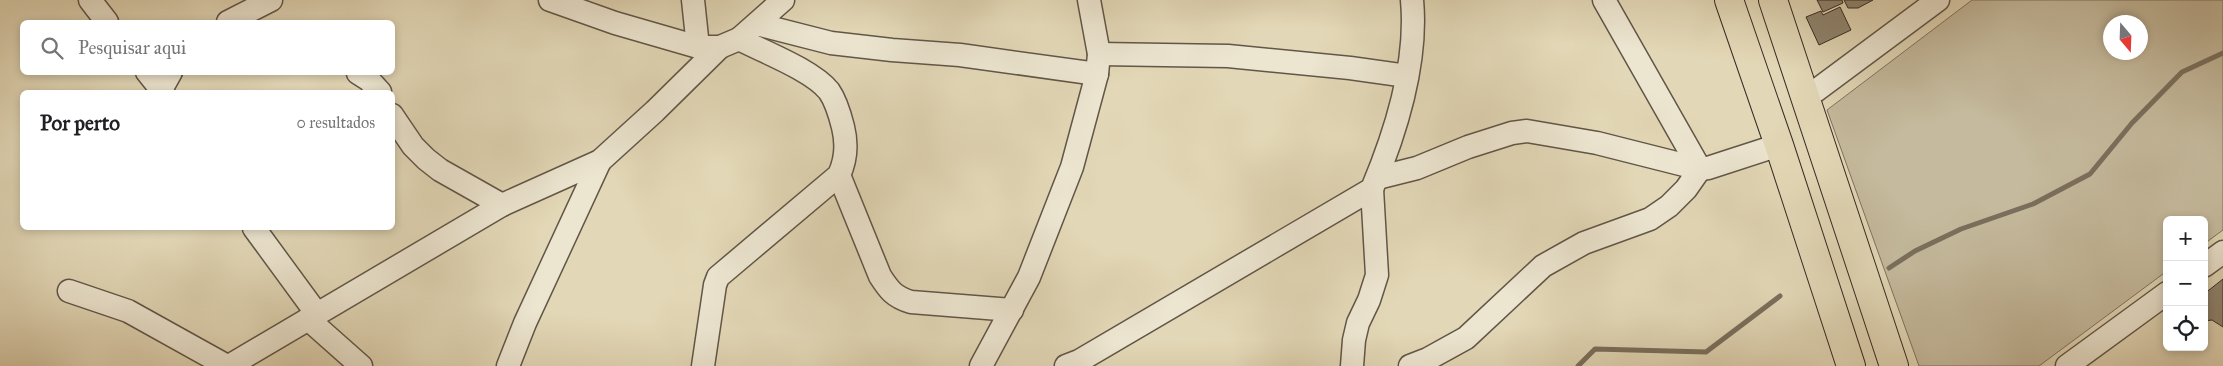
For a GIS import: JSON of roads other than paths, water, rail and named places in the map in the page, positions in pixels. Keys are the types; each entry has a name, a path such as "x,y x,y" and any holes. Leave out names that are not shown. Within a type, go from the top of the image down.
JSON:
{"main road":[{"path":"1729,0 1780,145 1851,366"},
{"path":"1773,0 1894,366"}],"street":[{"path":"90,0 105,20"},
{"path":"232,20 271,0"},
{"path":"550,0 615,23 719,44 810,75 828,91 839,111 846,141 843,167 838,175 718,277 715,285 703,366"},
{"path":"693,0 719,44"},
{"path":"69,291 128,311 228,366 502,205 600,161 655,111 719,44 757,24 783,0"},
{"path":"981,366 1029,277 1072,167 1098,64 1090,0"},
{"path":"1352,366 1354,340 1358,323 1369,300 1376,275 1374,184 1389,150 1407,76 1414,21 1412,0"},
{"path":"1604,0 1700,169"},
{"path":"1806,98 1938,0"},
{"path":"757,24 831,43 892,50 1098,64 1228,56 1350,68 1407,76"},
{"path":"151,75 165,85"},
{"path":"361,75 378,90"},
{"path":"395,119 413,146 426,160 502,205"},
{"path":"1066,366 1079,361 1374,184 1468,146 1512,133 1527,131 1597,143 1700,169 1780,145"},
{"path":"508,366 525,323 600,161"},
{"path":"1410,366 1428,359 1466,338 1543,266 1584,243 1650,219 1656,215 1669,206 1686,189 1700,169"},
{"path":"838,175 880,276 897,298 911,302 1012,310"},
{"path":"255,230 312,317 362,366"},
{"path":"2208,263 2223,252"},
{"path":"2080,363 2163,296"}],"waterway":[{"path":"1889,268 1915,251 1961,229 2033,204 2090,174 2132,123 2182,72 2223,53"},
{"path":"1578,366 1595,349 1706,352 1780,296"}]}
